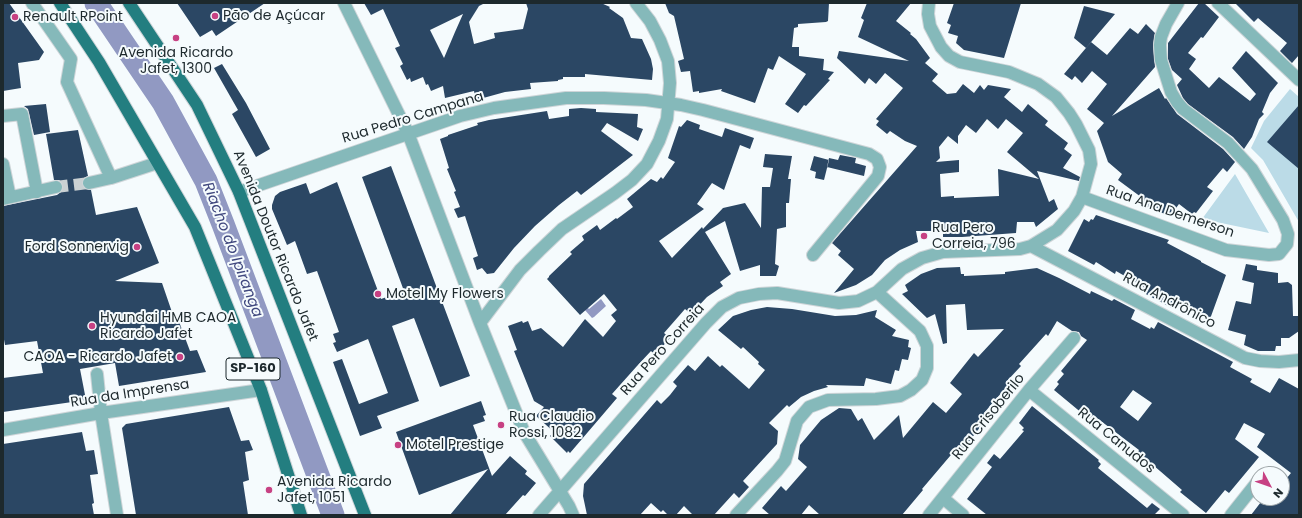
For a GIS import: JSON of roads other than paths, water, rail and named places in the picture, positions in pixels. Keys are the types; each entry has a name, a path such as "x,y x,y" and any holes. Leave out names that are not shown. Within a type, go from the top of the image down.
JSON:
{"main road":[{"name":"SP-160","path":"60,3 99,62 195,227 261,390 301,515"},
{"name":"Avenida Doutor Ricardo Jafet","path":"129,3 197,105 239,192 365,515"}],"street":[{"path":"32,3 71,59 67,82 111,178"},
{"path":"344,3 408,133 480,322 524,432 573,515"},
{"path":"480,322 520,270 539,251 562,230 632,180 647,164 659,141 667,119 669,103 670,84 668,61 660,40 650,21 636,3"},
{"name":"Rua Pero Correia","path":"539,515 706,323 722,307 739,298 759,294 777,293 839,303 858,301 876,292 902,270 922,258 943,252 1007,250 1031,246 1056,230 1074,211 1082,198 1090,164 1089,150 1069,113 1056,97 1038,84 1009,72 960,62 949,56 941,47 930,26 928,14 929,3"},
{"name":"Rua Ana Demerson","path":"1082,198 1226,250 1269,255 1279,254 1288,244 1288,234 1283,220 1252,170 1228,143 1177,102 1171,92 1161,60 1160,45 1161,37 1166,24 1178,3"},
{"path":"1218,3 1299,80"},
{"name":"Rua Pedro Campana","path":"239,192 408,133 460,116 494,108 566,98 646,100 703,110 869,154 877,159 880,167 878,176 812,255"},
{"path":"3,116 22,114 37,192"},
{"path":"89,183 111,178 157,162"},
{"path":"3,164 6,198 56,187"},
{"name":"Rua Andrônico","path":"1031,246 1245,358 1260,361 1279,362 1299,360"},
{"path":"736,515 777,471 784,461 797,421 809,407 828,400 900,396 911,390 922,380 927,368 927,346 920,331 876,292"},
{"name":"Rua Crisoberilo","path":"929,515 1029,390 1074,338"},
{"path":"97,374 101,413 117,515"},
{"name":"Rua da Imprensa","path":"3,430 101,413 261,390"},
{"name":"Rua Canudos","path":"1029,390 1183,515"},
{"path":"1231,515 1250,491"},
{"path":"943,498 963,515"}],"water":[{"path":"601,299 606,306 592,318 584,309 586,306 589,309"}],"waterway":[{"name":"Riacho do Ipiranga","path":"96,3 163,102 206,181 333,515"}],"tunnel":[{"path":"56,187 89,183"}],"place":[{"name":"Pão de Açúcar","path":"215,16"},
{"name":"Renault RPoint","path":"15,17"},
{"name":"Avenida Ricardo Jafet, 1300","path":"176,38"},
{"name":"Rua Pero Correia, 796","path":"924,236"},
{"name":"Ford Sonnervig","path":"137,247"},
{"name":"Motel My Flowers","path":"378,294"},
{"name":"Hyundai HMB CAOA Ricardo Jafet","path":"92,326"},
{"name":"CAOA - Ricardo Jafet","path":"180,357"},
{"name":"Rua Claudio Rossi, 1082","path":"501,425"},
{"name":"Motel Prestige","path":"398,445"},
{"name":"Avenida Ricardo Jafet, 1051","path":"269,490"}]}
